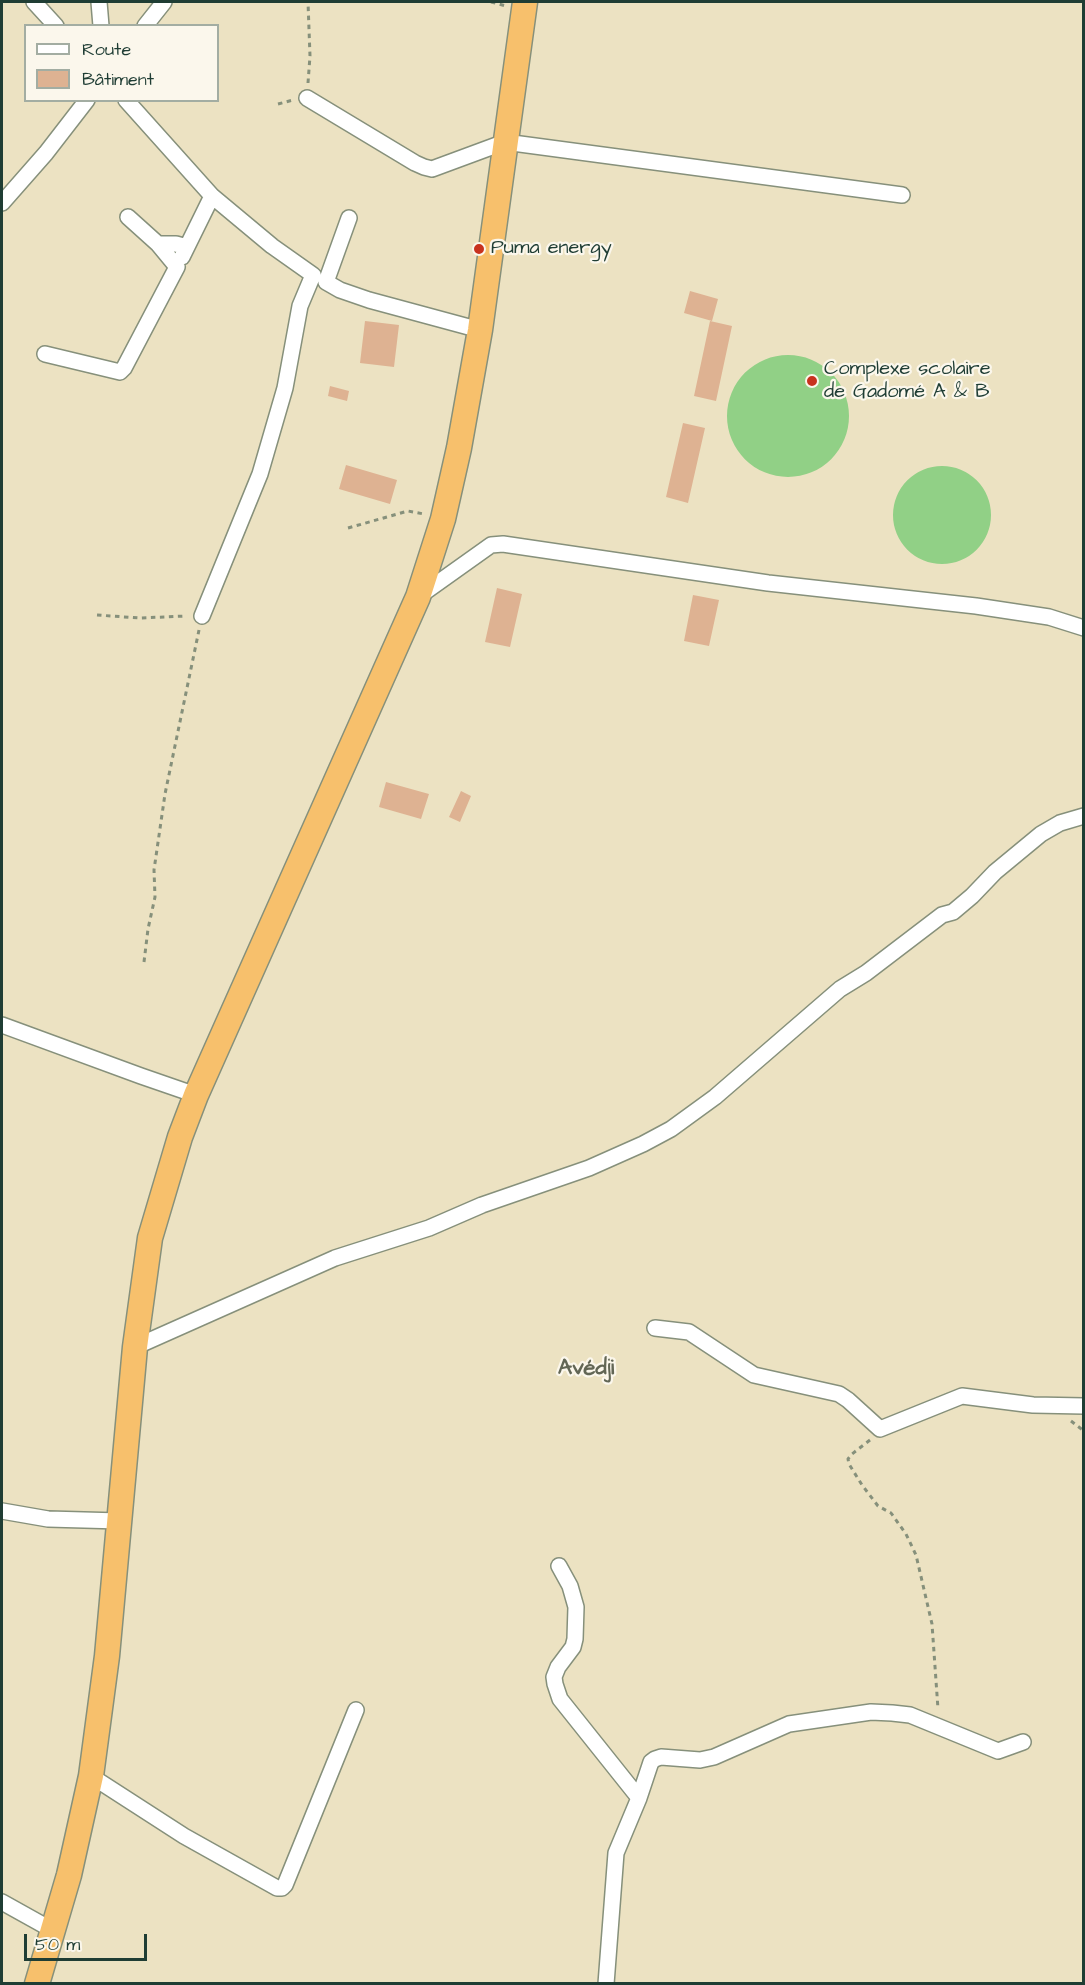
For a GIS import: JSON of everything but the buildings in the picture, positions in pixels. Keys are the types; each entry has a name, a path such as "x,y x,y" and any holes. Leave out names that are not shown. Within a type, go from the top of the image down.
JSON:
{"highway":[{"path":"37,1983 69,1875 91,1776 107,1656 135,1347 150,1238 180,1137 196,1095 418,597 443,519 459,448 480,330 525,2"}],"street":[{"path":"34,2 54,24"},
{"path":"99,2 102,24"},
{"path":"147,24 164,2"},
{"path":"307,98 424,167 432,169 505,142 902,195"},
{"path":"2,202 46,153 85,102"},
{"path":"128,102 212,196 272,246 319,279 340,290 369,300 480,330"},
{"path":"45,354 120,372 177,267 212,196"},
{"path":"128,217 159,244 177,267"},
{"path":"202,616 260,474 285,388 300,306 319,279 349,218"},
{"path":"159,244 176,244 187,247"},
{"path":"418,597 491,545 503,544 768,583 976,606 1049,617 1083,628"},
{"path":"135,1347 334,1258 429,1228 482,1204 589,1168 671,1129 715,1097 840,989 866,973 942,915 953,912 995,872 1041,834 1060,823 1083,816"},
{"path":"2,1025 196,1095"},
{"path":"655,1328 689,1332 754,1375 839,1394 880,1429 962,1396 1033,1405 1083,1406"},
{"path":"2,1511 48,1519 120,1521"},
{"path":"559,1566 570,1586 576,1607 573,1647 558,1667 554,1677 560,1699 639,1798"},
{"path":"91,1776 184,1836 277,1888 282,1888 356,1710"},
{"path":"606,1983 616,1853 651,1762 655,1759 661,1757 700,1760 714,1757 752,1742 773,1729 789,1724 871,1712 910,1715 939,1729 998,1751 1023,1742"},
{"path":"2,1902 54,1930"}],"path":[{"path":"278,104 307,98 310,56 308,2"},
{"path":"348,528 408,510 416,512"},
{"path":"97,615 140,618 202,616 165,794 154,870 155,897 144,962"},
{"path":"880,1429 848,1459 862,1485 878,1506 891,1513 906,1534 916,1555 932,1624 939,1729"}],"green space":[{"path":"788,355 811,360 822,365 831,373 839,382 844,393 849,416 844,439 839,450 831,459 822,467 811,472 788,477 765,472 754,467 745,459 737,450 732,439 727,416 732,393 737,382 745,373 754,365 765,360"},
{"path":"942,466 961,470 976,481 987,496 991,515 987,534 976,549 961,560 942,564 923,560 908,549 897,534 893,515 897,496 908,481 923,470"}],"place":[{"name":"Puma energy","path":"479,249"},
{"name":"Complexe scolaire de Gadomé A & B","path":"812,381"}],"district":[{"name":"Avédji","path":"586,1369"}]}
